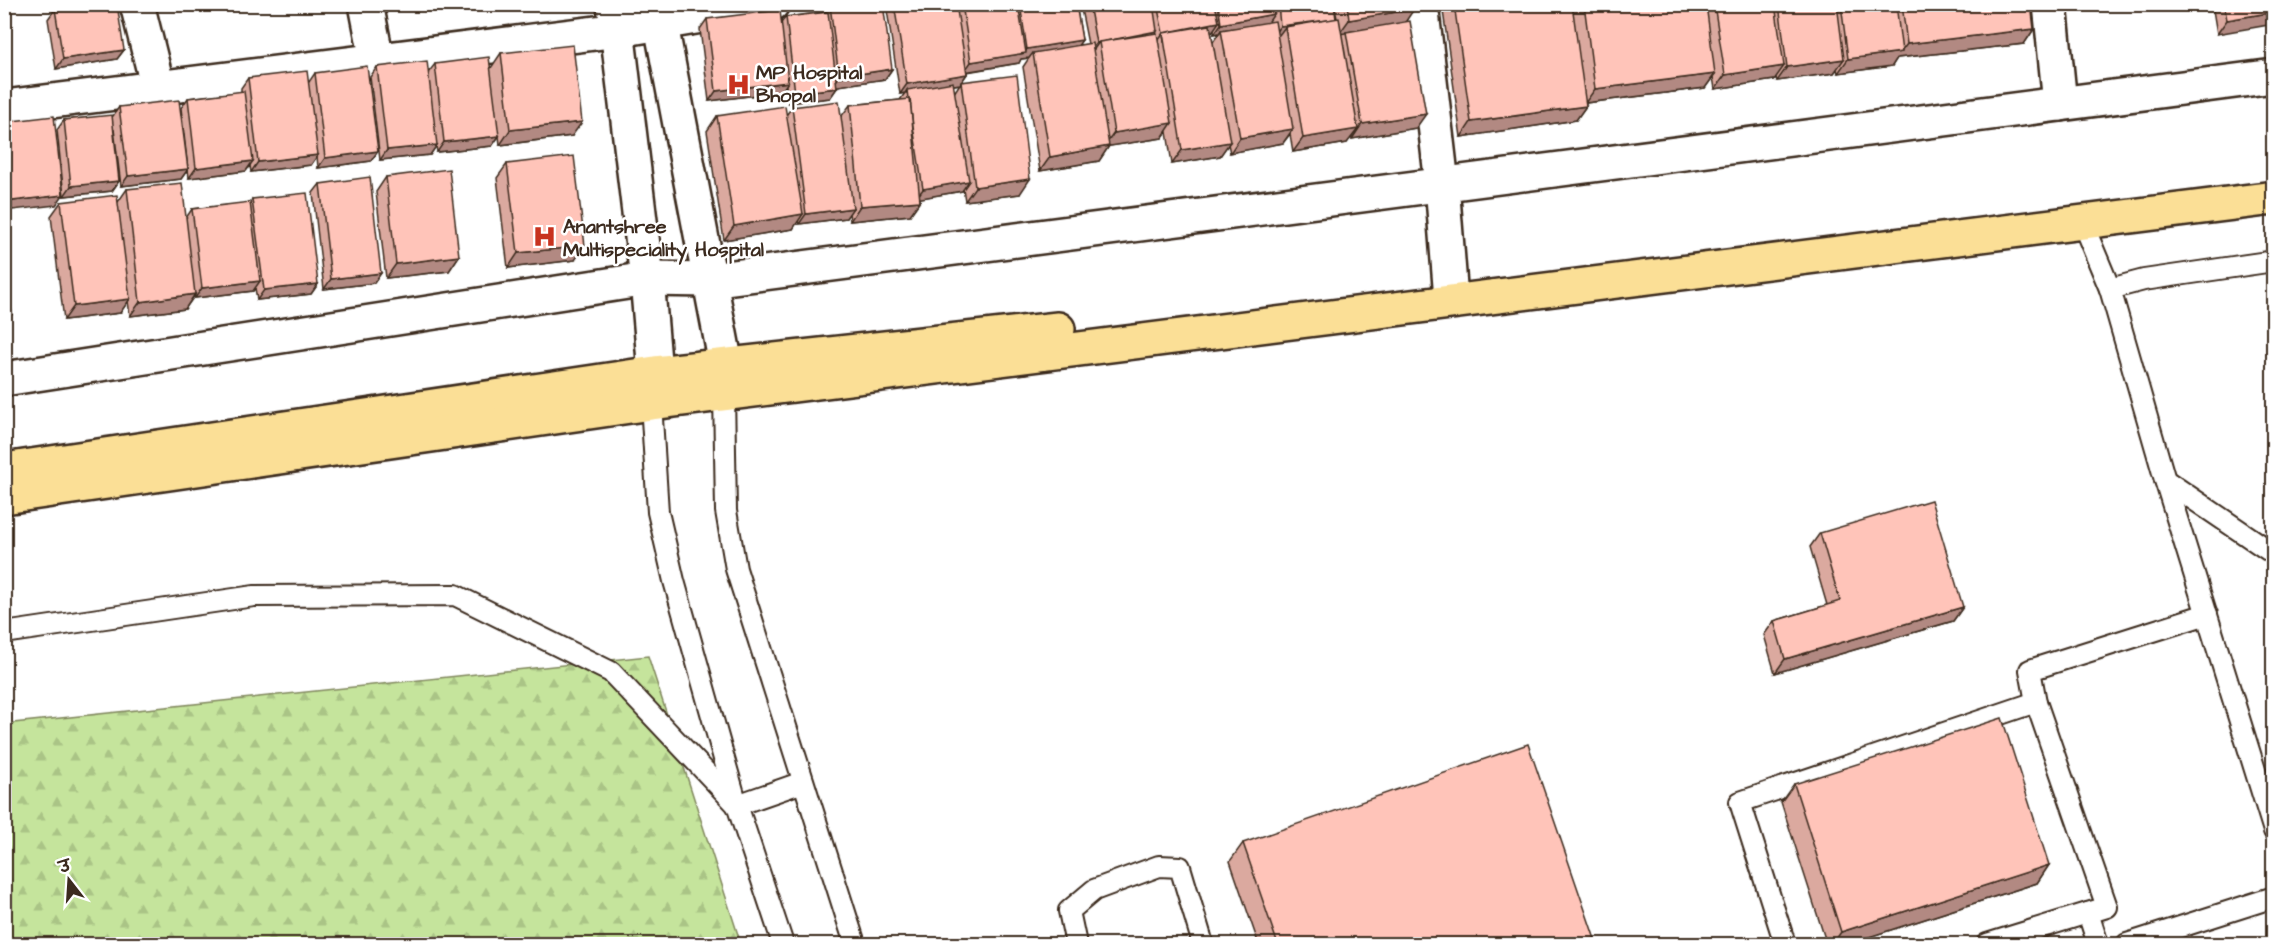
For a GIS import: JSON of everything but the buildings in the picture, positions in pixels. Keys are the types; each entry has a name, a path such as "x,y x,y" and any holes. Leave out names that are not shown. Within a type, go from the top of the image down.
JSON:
{"main road":[{"path":"4,471 2274,178"},
{"path":"725,379 2274,198"},
{"path":"4,497 653,388"}],"street":[{"path":"137,4 158,88"},
{"path":"366,4 377,60"},
{"path":"4,107 377,60 616,17 772,4"},
{"path":"1420,4 1442,184 1450,286"},
{"path":"2050,4 2060,104"},
{"path":"659,15 710,280 725,379"},
{"path":"616,17 647,279 653,388"},
{"path":"4,379 647,279 710,280 2274,76"}],"lane":[{"path":"2082,222 2110,289 2165,480 2274,831"},
{"path":"2110,289 2144,280 2274,261"},
{"path":"725,379 726,510 736,569 855,945"},
{"path":"653,388 658,512 674,580 737,806 783,945"},
{"path":"2165,480 2274,554"},
{"path":"4,633 254,596 456,595 611,672 737,806"},
{"path":"1987,945 2107,907 2036,702 2030,670 2207,614"},
{"path":"1785,945 1740,802 2036,702"},
{"path":"737,806 803,782"},
{"path":"1076,945 1069,910 1094,890 1159,866 1180,867 1203,945"},
{"path":"2127,945 2274,897"},
{"path":"2088,913 2098,945"}],"green space":[{"path":"648,656 741,944 5,944 4,724"}],"place":[{"name":"MP Hospital Bhopal","path":"738,84"},
{"name":"Anantshree Multispeciality Hospital","path":"545,237"}]}
